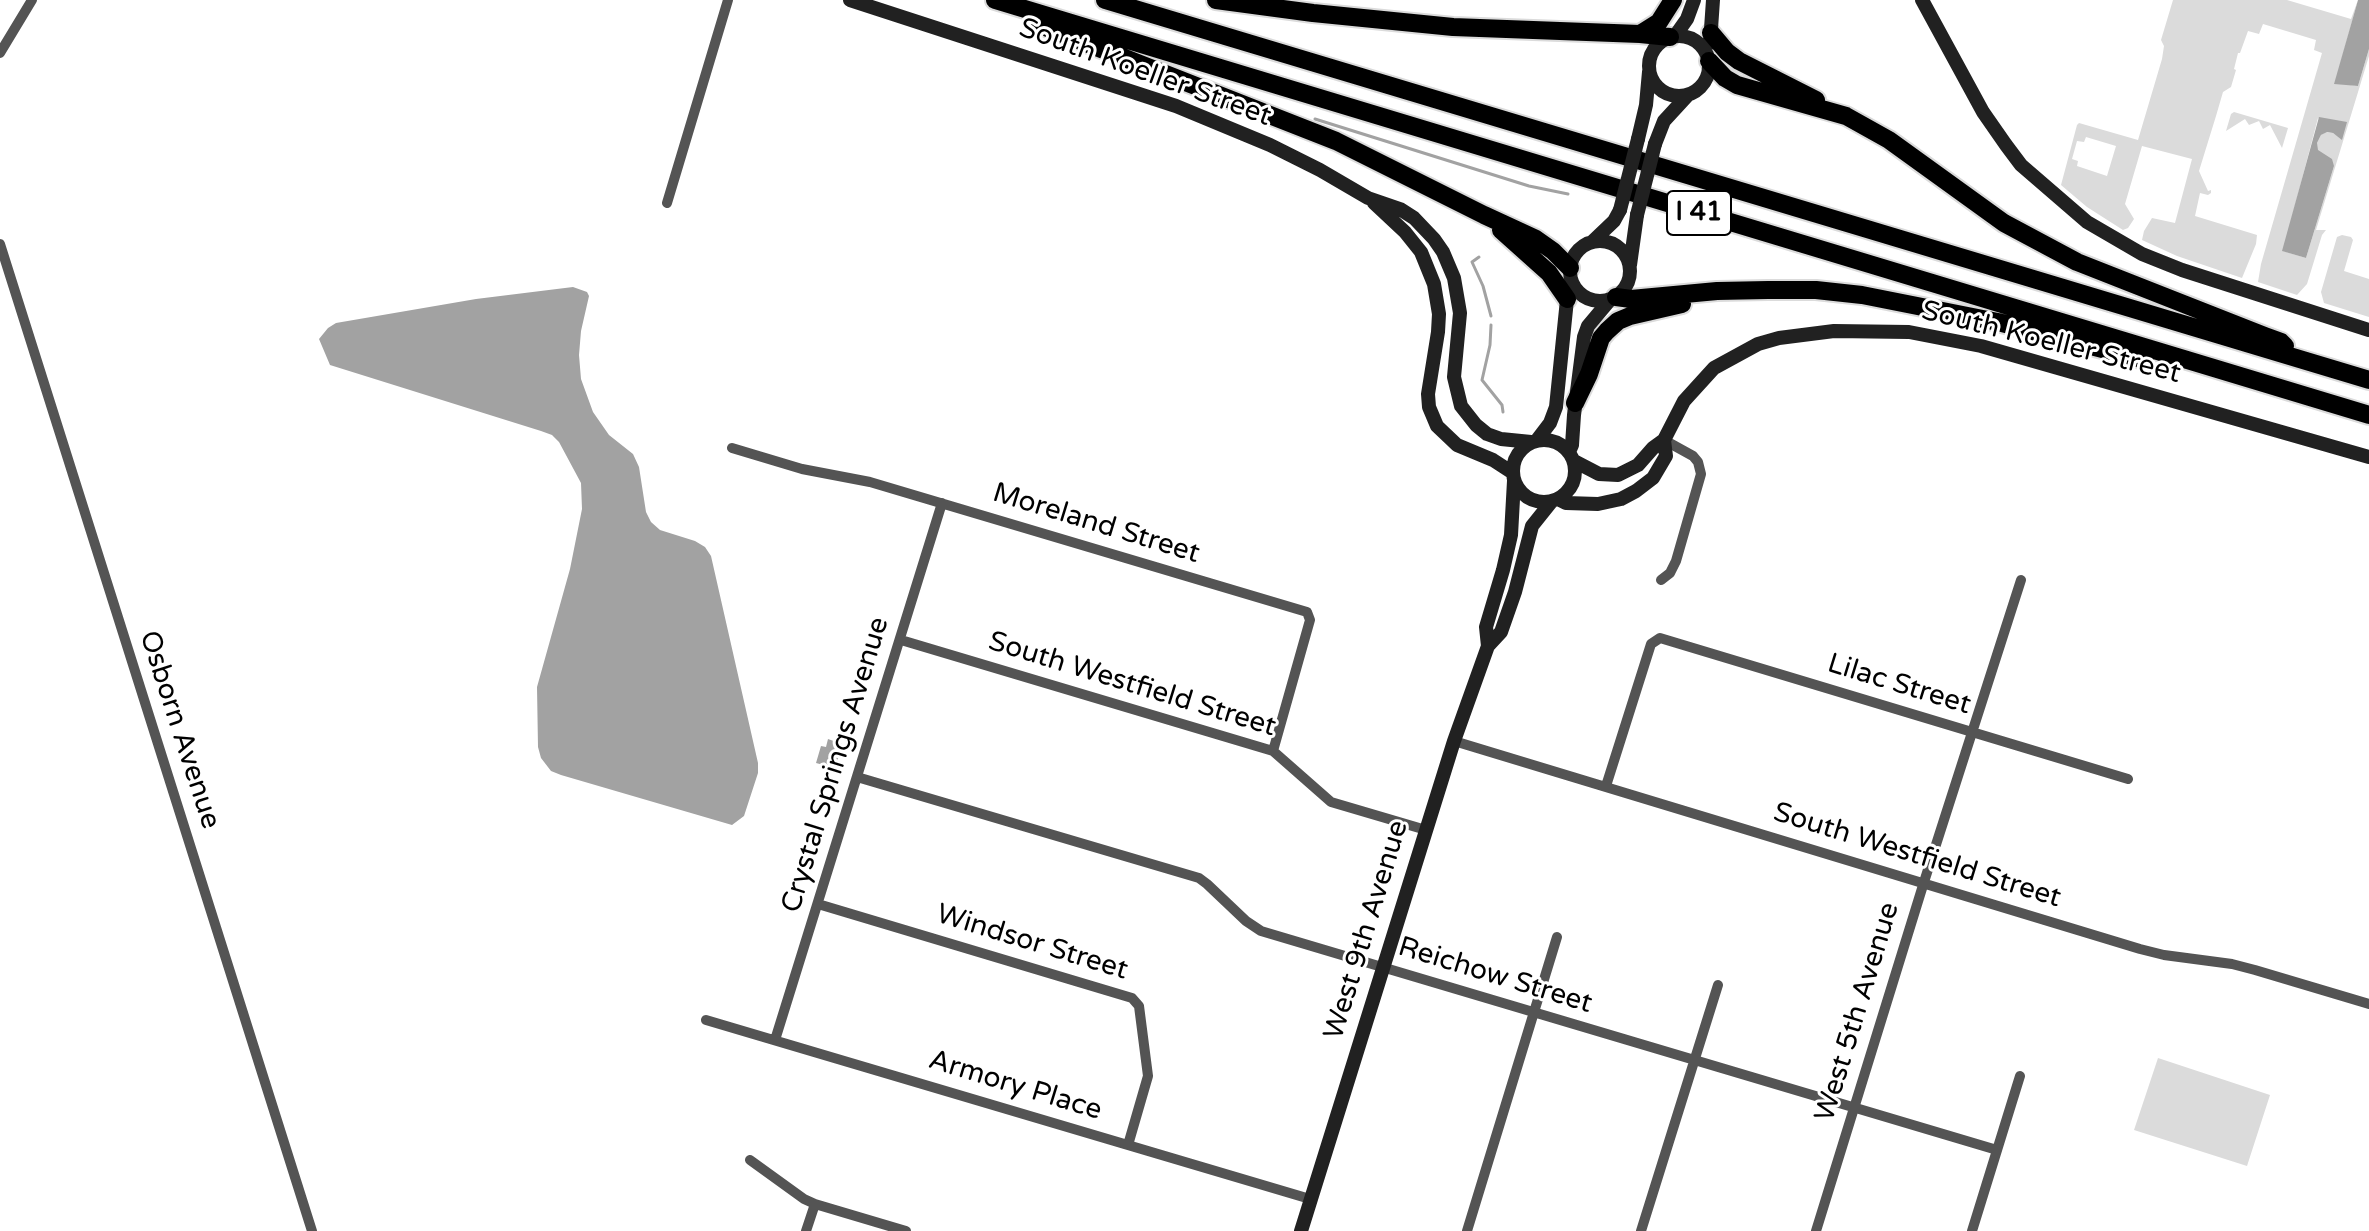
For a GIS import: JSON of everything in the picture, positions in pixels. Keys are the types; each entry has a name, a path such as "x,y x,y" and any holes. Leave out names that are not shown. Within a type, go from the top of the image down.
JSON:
{"highway":[{"name":"I 41","path":"995,0 2369,415"},
{"name":"I 41","path":"1105,0 2369,380"},
{"path":"1216,0 1438,26 1672,37"},
{"path":"1640,34 1659,22 1673,0"},
{"path":"1028,10 1048,28 1336,141 1404,173 1536,239 1553,251 1570,273"},
{"path":"1711,33 1739,61 1889,140 2004,223 2038,242 2077,262 2281,342 2294,357"},
{"path":"1708,58 1725,78 1737,85 1846,116"},
{"path":"1484,215 1528,252 1553,278 1567,299"},
{"path":"1612,299 1717,291 1816,290 1874,297 1998,322 2163,365 2227,372"},
{"path":"1575,403 1601,338 1618,321 1740,291"}],"street":[{"path":"0,53 32,0"},
{"path":"667,203 728,0"},
{"name":"South Koeller Street","path":"850,0 1176,106 1270,145 1368,198 1400,209 1414,218 1443,252 1454,278 1460,302 1454,377 1456,394 1464,412 1487,434 1512,441 1534,441"},
{"path":"1672,37 1687,19 1694,0"},
{"path":"1708,58 1694,40 1685,36 1672,37 1653,51 1649,61 1646,105 1620,210 1614,221 1577,252 1570,273 1556,407 1550,423 1517,454 1514,477 1520,491 1529,498 1541,502 1555,500 1567,492 1573,483 1575,403 1588,326 1628,283 1637,215 1664,121 1687,96 1703,85 1709,74 1713,0"},
{"path":"1922,0 1978,104 2006,145 2021,165 2087,222 2142,254 2182,270 2369,330"},
{"path":"1649,72 1663,92 1671,96 1687,96"},
{"name":"South Koeller Street","path":"1368,198 1412,240 1421,252 1434,284 1439,314 1428,394 1429,407 1437,426 1457,445 1493,460 1514,477"},
{"path":"1592,242 1616,245 1623,251 1630,266"},
{"name":"Osborn Avenue","path":"0,244 312,1231"},
{"path":"1570,273 1574,287 1589,300 1612,299"},
{"name":"South Koeller Street","path":"1572,456 1599,474 1611,476 1624,473 1638,465 1664,440 1689,393 1714,368 1738,353 1768,341 1803,334 1886,330 1981,346 2369,457"},
{"path":"1661,580 1670,573 1676,561 1701,479 1700,468 1693,456 1664,440"},
{"name":"South Koeller Street","path":"1555,500 1598,504 1621,499 1636,491 1659,469 1666,456 1664,440"},
{"path":"1534,441 1555,441 1572,456"},
{"name":"Moreland Street","path":"732,448 802,469 857,478 1307,612 1310,620 1273,751"},
{"name":"West 9th Avenue","path":"1488,646 1486,627 1511,535 1514,477"},
{"name":"West 9th Avenue","path":"1301,1231 1454,741 1488,646 1501,632 1532,526 1555,500"},
{"name":"Crystal Springs Avenue","path":"775,1040 942,503"},
{"name":"West 5th Avenue","path":"1816,1231 2021,580"},
{"name":"Lilac Street","path":"1606,786 1651,644 1656,639 1666,639 2128,779"},
{"name":"South Westfield Street","path":"901,640 1273,751 1331,802 1426,830"},
{"name":"South Westfield Street","path":"1454,741 2140,949 2244,967 2369,1004"},
{"name":"Reichow Street","path":"857,777 1199,878 1261,931 1997,1150"},
{"name":"Windsor Street","path":"818,904 1132,998 1139,1006 1148,1076 1128,1145"},
{"path":"1467,1231 1557,937"},
{"path":"1641,1231 1718,985"},
{"name":"Armory Place","path":"706,1020 1310,1199"},
{"path":"1972,1231 2020,1076"},
{"path":"750,1160 804,1199 906,1231"},
{"path":"806,1231 815,1204"}],"shaded area":[{"path":"2173,0 2287,0 2351,19 2358,0 2335,83 2358,86 2369,49 2369,56 2316,230 2326,230 2307,284 2297,295 2258,282 2322,53 2314,50 2316,40 2263,24 2259,34 2248,31 2238,53 2231,87 2223,92 2199,171 2211,193 2200,193 2195,216 2257,235 2242,278 2177,256 2142,240 2152,218 2175,223 2192,159 2142,146 2125,204 2134,219 2123,230 2087,207 2061,185 2079,123 2138,140 2162,59 2164,46 2161,40","holes":["2318,118 2342,139 2326,132 2317,143 2317,150 2334,166 2306,258 2283,251","2086,137 2116,146 2107,176 2077,166 2078,161 2072,159 2077,141 2084,142"]},
{"path":"2358,0 2369,0 2369,49 2358,86 2334,84"},
{"path":"2234,112 2288,128 2282,148 2270,125 2263,129 2259,121 2249,125 2245,119 2226,131"},
{"path":"2319,117 2347,122 2342,140 2327,132 2321,135 2317,143 2318,150 2332,159 2334,166 2306,258 2282,251"},
{"path":"2342,235 2353,240 2344,271 2369,279 2369,317 2324,303 2321,292 2337,237"},
{"path":"573,287 587,292 589,296 579,355 581,379 593,412 609,435 633,454 639,467 646,512 651,522 660,530 695,541 705,547 711,556 758,763 758,773 744,816 732,825 561,775 551,771 541,758 537,687 570,569 582,509 581,483 559,442 541,431 330,365 319,339 336,323 476,299"},
{"path":"828,739 842,744 837,762 832,761 831,767 816,763 821,746 826,747"},
{"path":"2158,1058 2270,1095 2247,1166 2134,1130"}],"waterway":[{"path":"1315,119 1529,186 1568,194"},
{"path":"1479,257 1472,262 1483,286 1491,316"},
{"path":"1491,325 1482,380 1502,405 1503,412"}]}
